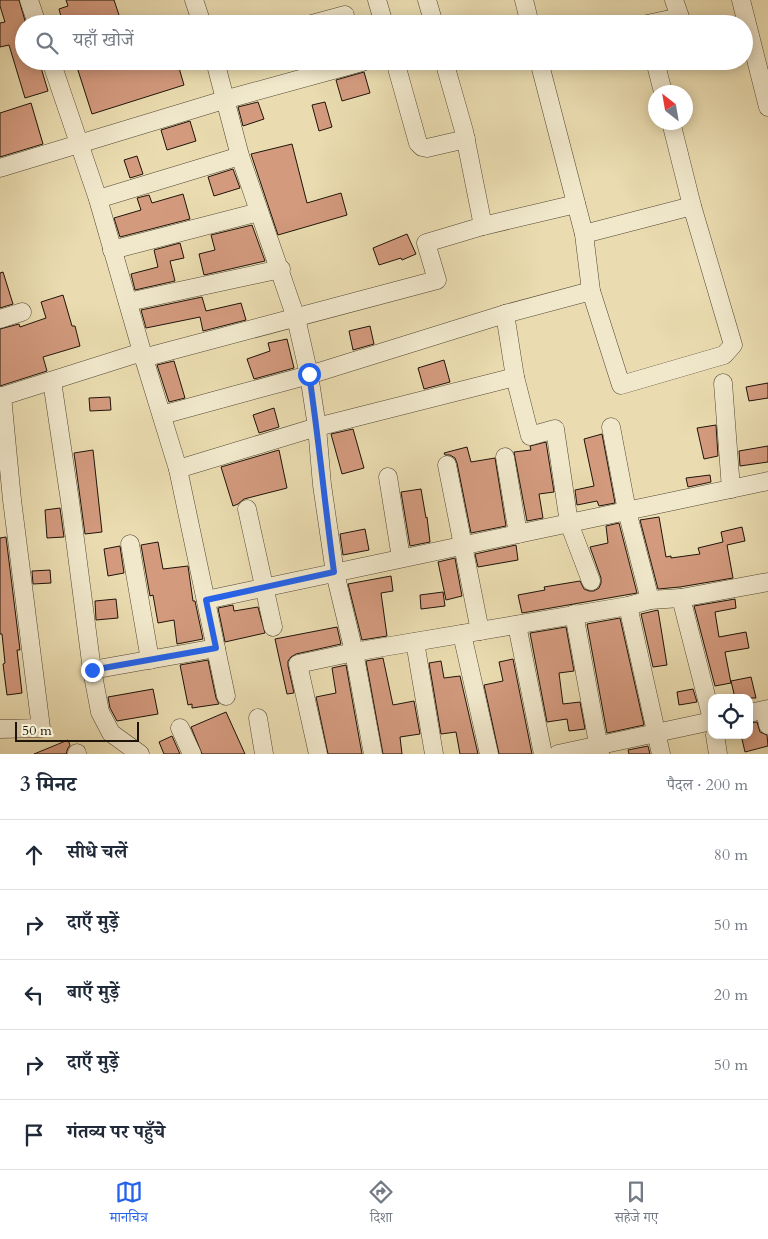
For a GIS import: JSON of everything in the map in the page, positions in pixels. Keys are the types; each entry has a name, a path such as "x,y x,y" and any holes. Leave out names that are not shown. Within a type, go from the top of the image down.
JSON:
{"street":[{"path":"29,0 34,15"},
{"path":"194,0 199,15"},
{"path":"377,0 381,15"},
{"path":"427,0 431,15"},
{"path":"524,0 528,15"},
{"path":"674,0 679,15"},
{"path":"741,0 745,15"},
{"path":"753,48 768,107"},
{"path":"53,70 98,199 142,355 178,469 226,696"},
{"path":"216,70 240,156 281,269 296,318 309,374 334,572 354,652 373,754"},
{"path":"0,168 224,100 333,70"},
{"path":"398,70 418,143 427,148 466,139"},
{"path":"447,70 466,139 483,226"},
{"path":"541,70 584,234 591,291 621,385 724,355 733,345 692,206 673,130"},
{"path":"658,70 661,85"},
{"path":"98,199 240,156"},
{"path":"0,729 41,728 15,529 1,397 142,355 296,318 437,280 426,243 483,226 576,204"},
{"path":"584,234 692,206"},
{"path":"112,250 259,212"},
{"path":"128,302 281,269"},
{"path":"162,415 309,374 505,314 591,291"},
{"path":"0,319 22,312"},
{"path":"505,314 515,377 530,436 555,429 569,523 591,581"},
{"path":"178,469 317,427 515,377"},
{"path":"52,381 92,670 100,712 111,733 140,754"},
{"path":"723,383 731,489"},
{"path":"611,427 626,511 650,600"},
{"path":"505,457 518,534"},
{"path":"446,465 480,631"},
{"path":"388,477 401,558"},
{"path":"206,600 768,481"},
{"path":"247,509 273,627"},
{"path":"130,544 150,660"},
{"path":"318,754 298,664 354,652 628,606 650,600 682,598 768,582"},
{"path":"682,598 708,704"},
{"path":"628,606 661,754"},
{"path":"574,614 599,750"},
{"path":"517,625 544,754"},
{"path":"462,634 489,754"},
{"path":"415,642 434,754"},
{"path":"92,670 216,648"},
{"path":"258,718 264,754"},
{"path":"558,754 599,750 656,733 708,721"},
{"path":"180,728 192,754"},
{"path":"716,739 718,754"}],"building":[{"path":"0,0 19,0 23,15 15,15 15,65 9,45 0,47 0,23 5,22"},
{"path":"66,0 114,0 119,15 61,15 59,9 68,6"},
{"path":"17,70 42,70 48,91 25,98"},
{"path":"78,70 180,70 184,85 92,114"},
{"path":"364,72 370,93 342,101 336,80"},
{"path":"258,102 264,119 243,126 238,107"},
{"path":"325,102 332,127 319,131 312,105"},
{"path":"31,103 43,144 0,157 0,113"},
{"path":"190,121 196,141 167,150 161,130"},
{"path":"292,144 307,203 341,193 347,215 278,235 251,154"},
{"path":"137,156 143,174 130,178 124,160"},
{"path":"233,169 240,188 214,196 208,177"},
{"path":"183,194 190,219 120,237 114,218 141,210 137,198 149,195 152,203"},
{"path":"252,225 265,261 204,275 199,254 215,250 211,235"},
{"path":"407,234 416,254 402,260 401,258 379,265 373,248"},
{"path":"180,243 184,258 170,261 175,281 135,290 131,274 158,267 154,250"},
{"path":"3,272 13,304 0,308 0,273"},
{"path":"63,295 72,326 75,326 80,346 43,357 47,371 0,386 0,329 19,324 20,327 46,318 41,302"},
{"path":"202,297 206,311 241,303 246,320 203,331 200,317 146,328 141,310"},
{"path":"370,326 374,344 353,350 349,331"},
{"path":"287,339 294,368 254,379 247,359 270,351 268,343"},
{"path":"444,360 450,382 424,389 418,368"},
{"path":"174,361 185,398 169,402 157,365"},
{"path":"768,383 768,398 749,401 746,387"},
{"path":"110,397 111,410 90,411 89,398"},
{"path":"274,408 279,427 259,433 253,415"},
{"path":"716,425 718,456 704,459 697,428"},
{"path":"353,429 364,468 342,474 331,434"},
{"path":"602,434 615,503 599,506 597,501 577,505 575,490 594,486 584,439"},
{"path":"546,442 554,492 539,494 543,518 527,521 514,452 531,450 530,446"},
{"path":"768,446 768,462 740,466 739,451"},
{"path":"467,447 471,462 495,458 506,526 471,533 457,463 455,458 444,453"},
{"path":"93,450 102,532 85,534 74,453"},
{"path":"279,450 287,488 244,499 233,506 221,467"},
{"path":"710,475 711,482 688,487 686,478"},
{"path":"421,489 430,542 410,546 401,492"},
{"path":"60,508 64,537 47,538 45,510"},
{"path":"659,517 666,557 671,556 671,558 700,554 698,548 723,542 721,532 742,527 745,541 727,545 733,578 658,589 640,520"},
{"path":"619,523 637,593 522,613 518,595 545,590 544,587 580,581 584,589 589,591 599,588 601,578 590,547 608,543 606,526"},
{"path":"365,529 369,550 343,555 340,534"},
{"path":"6,537 20,650 17,650 22,693 7,695 2,634 0,634 0,538"},
{"path":"158,542 163,569 188,566 193,601 195,601 203,639 177,644 174,620 158,623 153,595 150,596 141,545"},
{"path":"516,545 518,560 478,567 475,554"},
{"path":"120,546 124,573 108,576 104,549"},
{"path":"455,558 462,596 446,600 438,562"},
{"path":"50,570 51,583 33,584 32,571"},
{"path":"391,576 393,591 381,593 387,636 362,640 348,584"},
{"path":"443,592 445,606 421,609 420,595"},
{"path":"116,599 118,618 96,620 95,601"},
{"path":"735,599 736,608 715,612 719,637 746,632 749,648 725,652 731,683 715,686 694,606"},
{"path":"233,605 234,611 258,607 265,633 225,642 218,608"},
{"path":"658,610 667,665 653,667 641,614"},
{"path":"620,618 644,725 607,733 587,624"},
{"path":"337,627 341,644 296,654 288,661 294,693 287,694 275,639"},
{"path":"566,627 574,671 559,673 563,704 580,702 585,729 569,731 567,719 547,722 530,633"},
{"path":"383,658 393,705 414,701 420,734 400,737 402,754 383,754 366,661"},
{"path":"513,659 532,754 499,754 484,685 503,681 499,662"},
{"path":"208,660 219,704 192,708 192,704 188,705 180,665"},
{"path":"441,661 444,678 460,676 478,754 460,754 456,732 441,734 429,663"},
{"path":"346,665 362,754 328,754 316,697 336,693 332,668"},
{"path":"751,677 756,698 753,698 753,694 734,694 731,681"},
{"path":"153,689 158,714 117,721 110,708 108,697"},
{"path":"693,689 697,702 679,705 677,692"},
{"path":"226,712 245,754 202,754 191,727"},
{"path":"753,722 757,722 760,732 767,735 768,746 745,752 742,739 753,739"},
{"path":"172,736 180,754 164,754 159,742"},
{"path":"68,740 70,745 66,754 34,754"},
{"path":"648,746 650,754 629,754 628,750"}],"route":[{"path":"92,670 216,648 206,600 334,572 309,374"}]}
